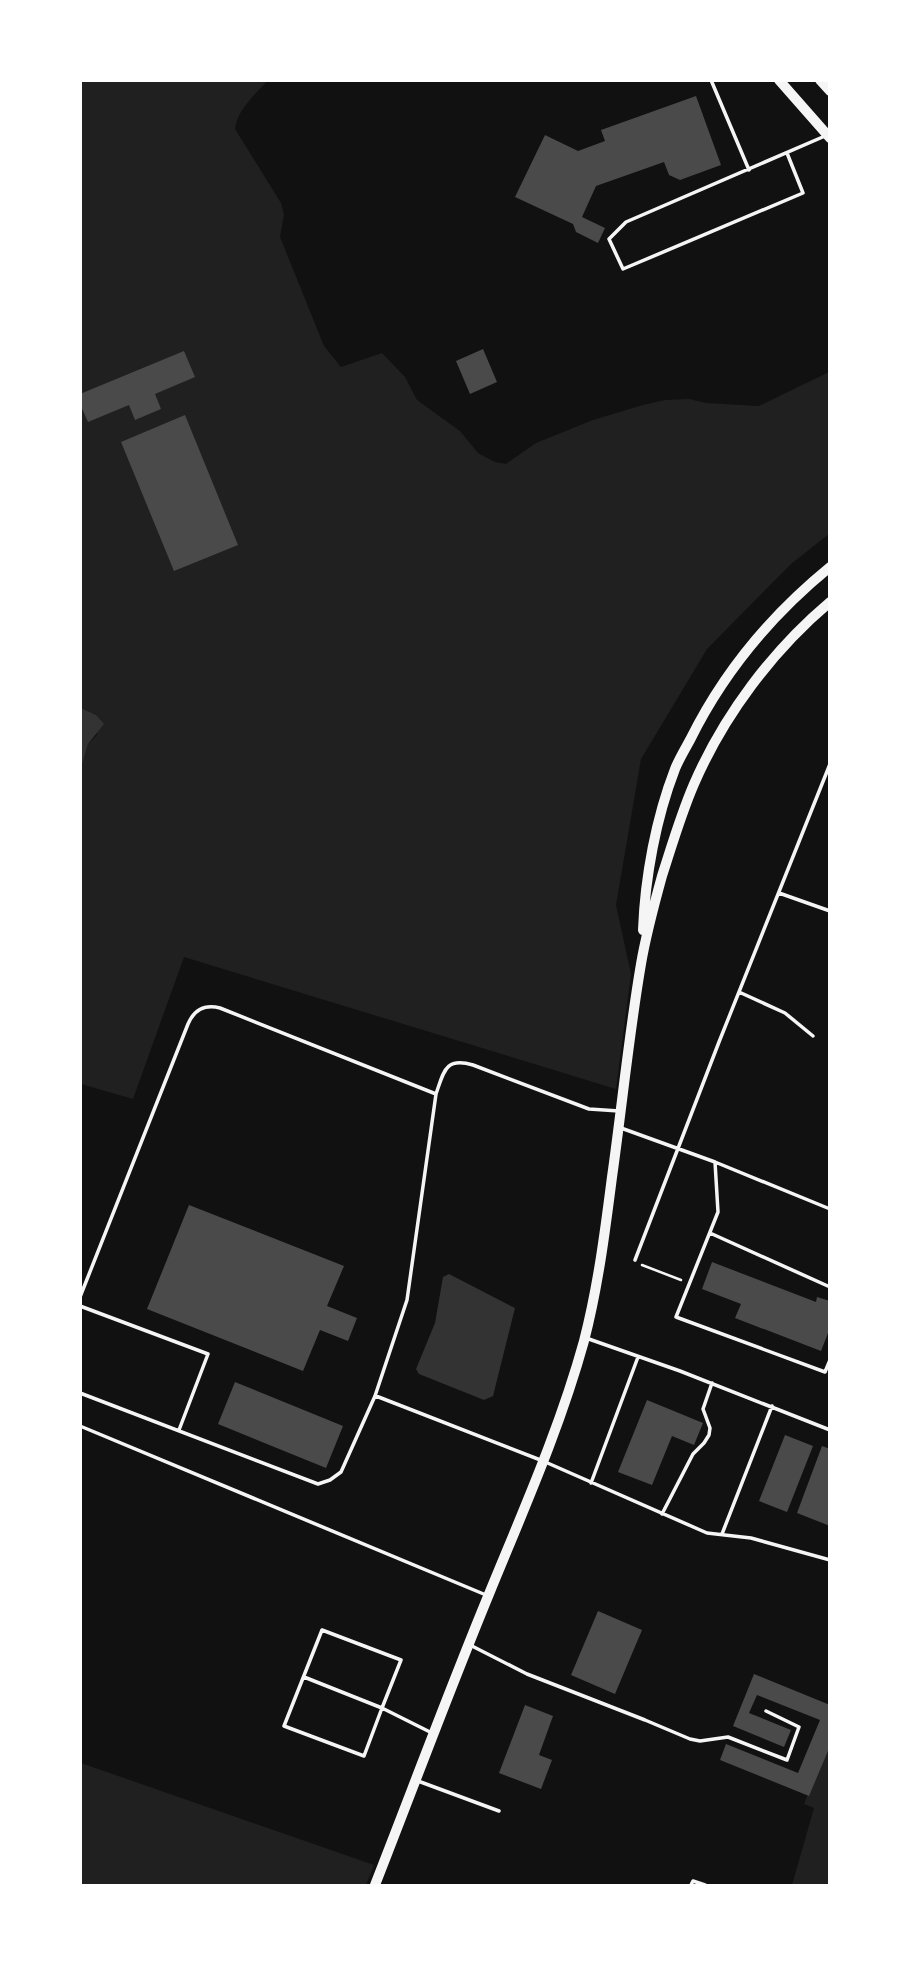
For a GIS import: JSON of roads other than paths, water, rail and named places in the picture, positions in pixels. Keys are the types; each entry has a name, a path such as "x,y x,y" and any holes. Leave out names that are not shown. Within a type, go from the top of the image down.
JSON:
{"main road":[{"path":"779,80 828,137"},
{"path":"820,80 830,91"},
{"path":"641,962 644,904 654,840 675,768 719,686 746,651 794,598 830,567"},
{"path":"376,1885 468,1644 543,1461 568,1395 585,1338 597,1281 641,962 651,913 671,848 695,782 733,712 777,653 806,622 830,602"}],"lane":[{"path":"711,80 748,170"},
{"path":"786,153 803,193 623,269 609,239 626,222 786,153 828,137"},
{"path":"635,1260 830,764"},
{"path":"779,893 830,911"},
{"path":"739,992 785,1013 813,1036"},
{"path":"80,1297 188,1024 192,1015 200,1009 209,1006 220,1008 436,1094"},
{"path":"80,1393 318,1484 330,1480 341,1472 375,1396 407,1300 436,1094 443,1073 450,1064 456,1061 473,1065 589,1109 621,1111"},
{"path":"619,1128 715,1162 830,1209"},
{"path":"715,1162 718,1212 676,1317 825,1372 830,1360"},
{"path":"710,1233 830,1287"},
{"path":"80,1306 208,1354 179,1430"},
{"path":"585,1338 712,1383 830,1430"},
{"path":"591,1483 638,1357"},
{"path":"662,1514 692,1454 709,1435 710,1428 703,1409 712,1383"},
{"path":"375,1396 543,1461 707,1533 751,1538 830,1560"},
{"path":"722,1534 772,1406"},
{"path":"80,1426 488,1595"},
{"path":"322,1630 401,1660 382,1709 364,1756 284,1726 322,1630"},
{"path":"468,1644 527,1674 690,1739 700,1741 728,1737 787,1760 799,1727 766,1712"},
{"path":"304,1677 382,1709 433,1734"},
{"path":"416,1781 499,1811"},
{"path":"691,1885 693,1881 705,1885"}]}
